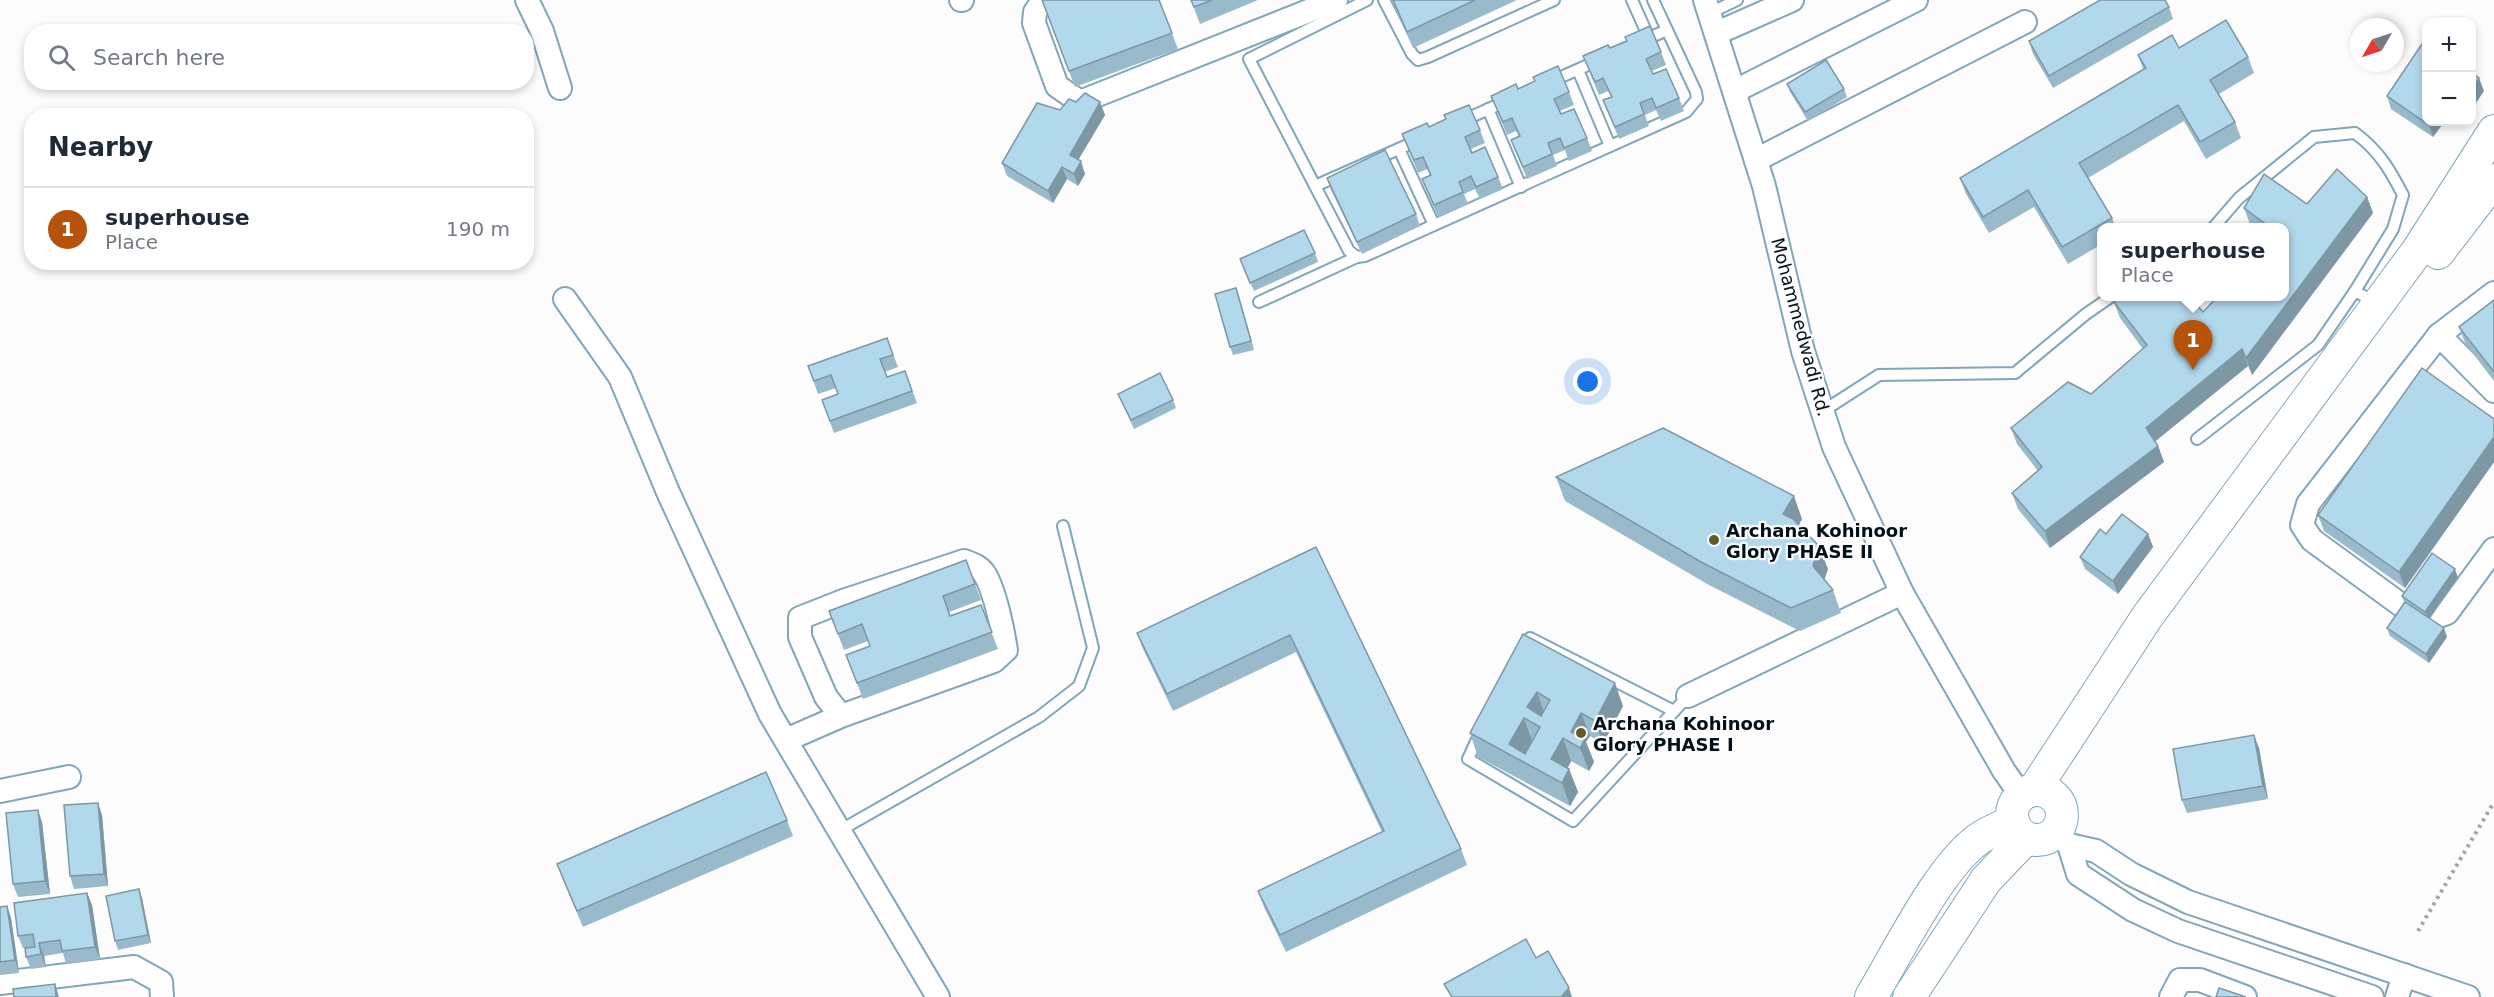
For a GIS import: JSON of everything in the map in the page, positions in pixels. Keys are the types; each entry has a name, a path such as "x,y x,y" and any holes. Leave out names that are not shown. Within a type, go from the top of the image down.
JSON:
{"street":[{"path":"527,0 542,31 560,88"},
{"path":"1047,0 1042,2 1035,12 1034,24 1057,86 1080,102 1336,0"},
{"path":"1711,16 1792,0"},
{"path":"1734,91 1916,0"},
{"name":"Mohammedwadi Rd.","path":"1711,16 1756,160 1803,351 1834,447 1902,593 2004,771 2030,808"},
{"path":"1756,160 2025,22"},
{"path":"1871,997 1939,884 1967,849 1980,837 2030,808 2137,665 2450,219 2494,131"},
{"path":"1909,997 1986,880 2147,617 2367,298 2494,180"},
{"path":"2494,293 2439,335 2308,504 2302,525 2312,540 2408,610 2428,620 2447,613 2494,549"},
{"path":"565,299 620,377 668,492 770,714 938,997"},
{"path":"2439,335 2494,391"},
{"path":"786,740 841,716 994,661 1006,650 1002,623 984,573 975,565 964,561 843,601 801,618 800,637 826,697 841,716"},
{"path":"1681,703 1902,593"},
{"path":"0,791 69,777"},
{"path":"2030,808 2037,841 2063,838 2096,851 2131,874 2188,902 2468,997"},
{"path":"2063,838 2078,874 2133,910 2178,931 2372,997"},
{"path":"0,983 135,967 161,982 162,997"},
{"path":"2397,997 2404,975"},
{"path":"2171,997 2180,980 2200,980 2215,992 2245,997"}],"lane":[{"path":"1357,257 1349,251 1249,59 1367,0"},
{"path":"1384,0 1412,54 1418,60 1540,3 1554,0"},
{"path":"1632,0 1649,38"},
{"path":"1259,302 1686,112 1697,99 1696,92 1653,0"},
{"path":"1711,16 1737,0"},
{"path":"1316,186 1667,30"},
{"path":"1578,70 1610,146"},
{"path":"1488,109 1521,187"},
{"path":"2197,439 2318,345 2367,298 2403,195 2390,168 2373,146 2355,133 2314,137 2239,198 2217,223"},
{"path":"1399,148 1434,225"},
{"path":"1823,411 1879,375 2015,373 2086,314 2106,301"},
{"path":"839,831 1039,717 1079,686 1093,648 1063,526"},
{"path":"1487,718 1468,759 1573,820 1681,703 1526,636 1521,646"}],"path":[{"path":"2418,931 2494,802"}],"building":[{"path":"1042,0 1159,0 1172,33 1069,71"},
{"path":"1191,0 1212,0 1194,7"},
{"path":"1393,0 1475,0 1407,32"},
{"path":"2100,0 2165,0 2169,7 2049,76 2029,41"},
{"path":"2226,20 2248,57 2210,80 2235,122 2200,142 2178,105 2079,163 2112,218 2103,223 2097,223 2097,227 2062,247 2028,190 1983,217 1960,178 2146,68 2138,55 2172,35 2179,48"},
{"path":"1650,26 1661,52 1646,59 1653,74 1666,69 1679,98 1656,108 1652,98 1640,103 1644,114 1615,127 1603,100 1612,97 1603,78 1595,82 1583,56 1608,45 1610,48 1627,41 1625,37"},
{"path":"2422,44 2422,120 2387,96"},
{"path":"1826,60 1844,89 1805,112 1787,84"},
{"path":"1558,66 1569,92 1554,99 1561,114 1574,109 1587,138 1564,148 1560,138 1548,143 1552,154 1523,167 1511,140 1520,136 1512,118 1503,122 1491,96 1516,84 1518,89 1535,81 1533,77"},
{"path":"1085,93 1100,102 1070,155 1081,161 1074,174 1062,167 1048,191 1002,163 1037,103 1060,110 1069,99 1076,102"},
{"path":"1469,105 1480,130 1465,137 1472,153 1485,147 1498,177 1476,187 1471,176 1459,182 1463,192 1434,205 1422,179 1431,175 1423,157 1414,160 1402,134 1427,123 1429,127 1446,119 1444,115"},
{"path":"1385,150 1416,214 1357,242 1327,178"},
{"path":"2337,169 2367,197 2289,301 2289,223 2264,223 2244,208 2264,174 2307,204"},
{"path":"1304,230 1315,253 1250,283 1240,259"},
{"path":"1236,288 1251,341 1230,347 1215,294"},
{"path":"2494,300 2494,372 2459,327"},
{"path":"2115,301 2193,301 2203,312 2213,301 2289,301 2246,358 2242,349 2146,428 2158,446 2045,531 2012,493 2042,467 2011,428 2068,382 2091,394 2147,345"},
{"path":"887,338 893,355 880,359 887,377 905,371 912,391 830,421 822,400 838,394 831,375 814,381 808,366"},
{"path":"2422,368 2494,419 2494,437 2399,572 2318,515"},
{"path":"1160,373 1173,400 1131,420 1118,394"},
{"name":"Archana Kohinoor Glory PHASE II","path":"1663,428 1794,496 1783,514 1793,519 1819,546 1813,566 1833,590 1791,608 1701,562 1556,477"},
{"path":"2122,514 2148,534 2113,581 2080,557 2100,529 2106,534"},
{"path":"1316,547 1461,849 1280,935 1258,891 1384,831 1290,635 1167,694 1137,633"},
{"path":"2432,553 2455,569 2425,612 2402,596"},
{"path":"966,560 975,584 943,596 950,616 981,605 992,632 857,683 846,655 870,646 862,624 838,634 829,611"},
{"path":"2405,602 2444,628 2426,654 2387,628"},
{"path":"1523,634 1615,683 1595,721 1581,713 1571,732 1585,739 1580,748 1563,738 1551,759 1569,769 1562,783 1470,733","holes":["1537,692 1550,700 1541,716 1527,707","1524,718 1540,727 1525,754 1509,744"]},
{"path":"2254,735 2263,786 2182,800 2173,749"},
{"path":"766,772 787,820 577,911 557,864"},
{"path":"98,803 104,874 70,876 64,805"},
{"path":"38,810 45,881 13,884 6,813"},
{"path":"139,889 148,935 115,941 106,896"},
{"path":"87,893 95,947 62,951 60,940 39,943 41,954 26,957 25,948 35,947 33,934 18,936 14,903"},
{"path":"7,906 15,960 0,962 0,907"},
{"path":"1526,939 1536,958 1548,951 1569,988 1561,997 1452,997 1444,984"},
{"path":"55,984 56,997 14,997 13,989"},
{"path":"2219,988 2246,997 2216,997"}],"place":[{"name":"superhouse","path":"2193,370"},
{"name":"Archana Kohinoor Glory PHASE II","path":"1714,540"},
{"name":"Archana Kohinoor Glory PHASE I","path":"1581,733"}]}
